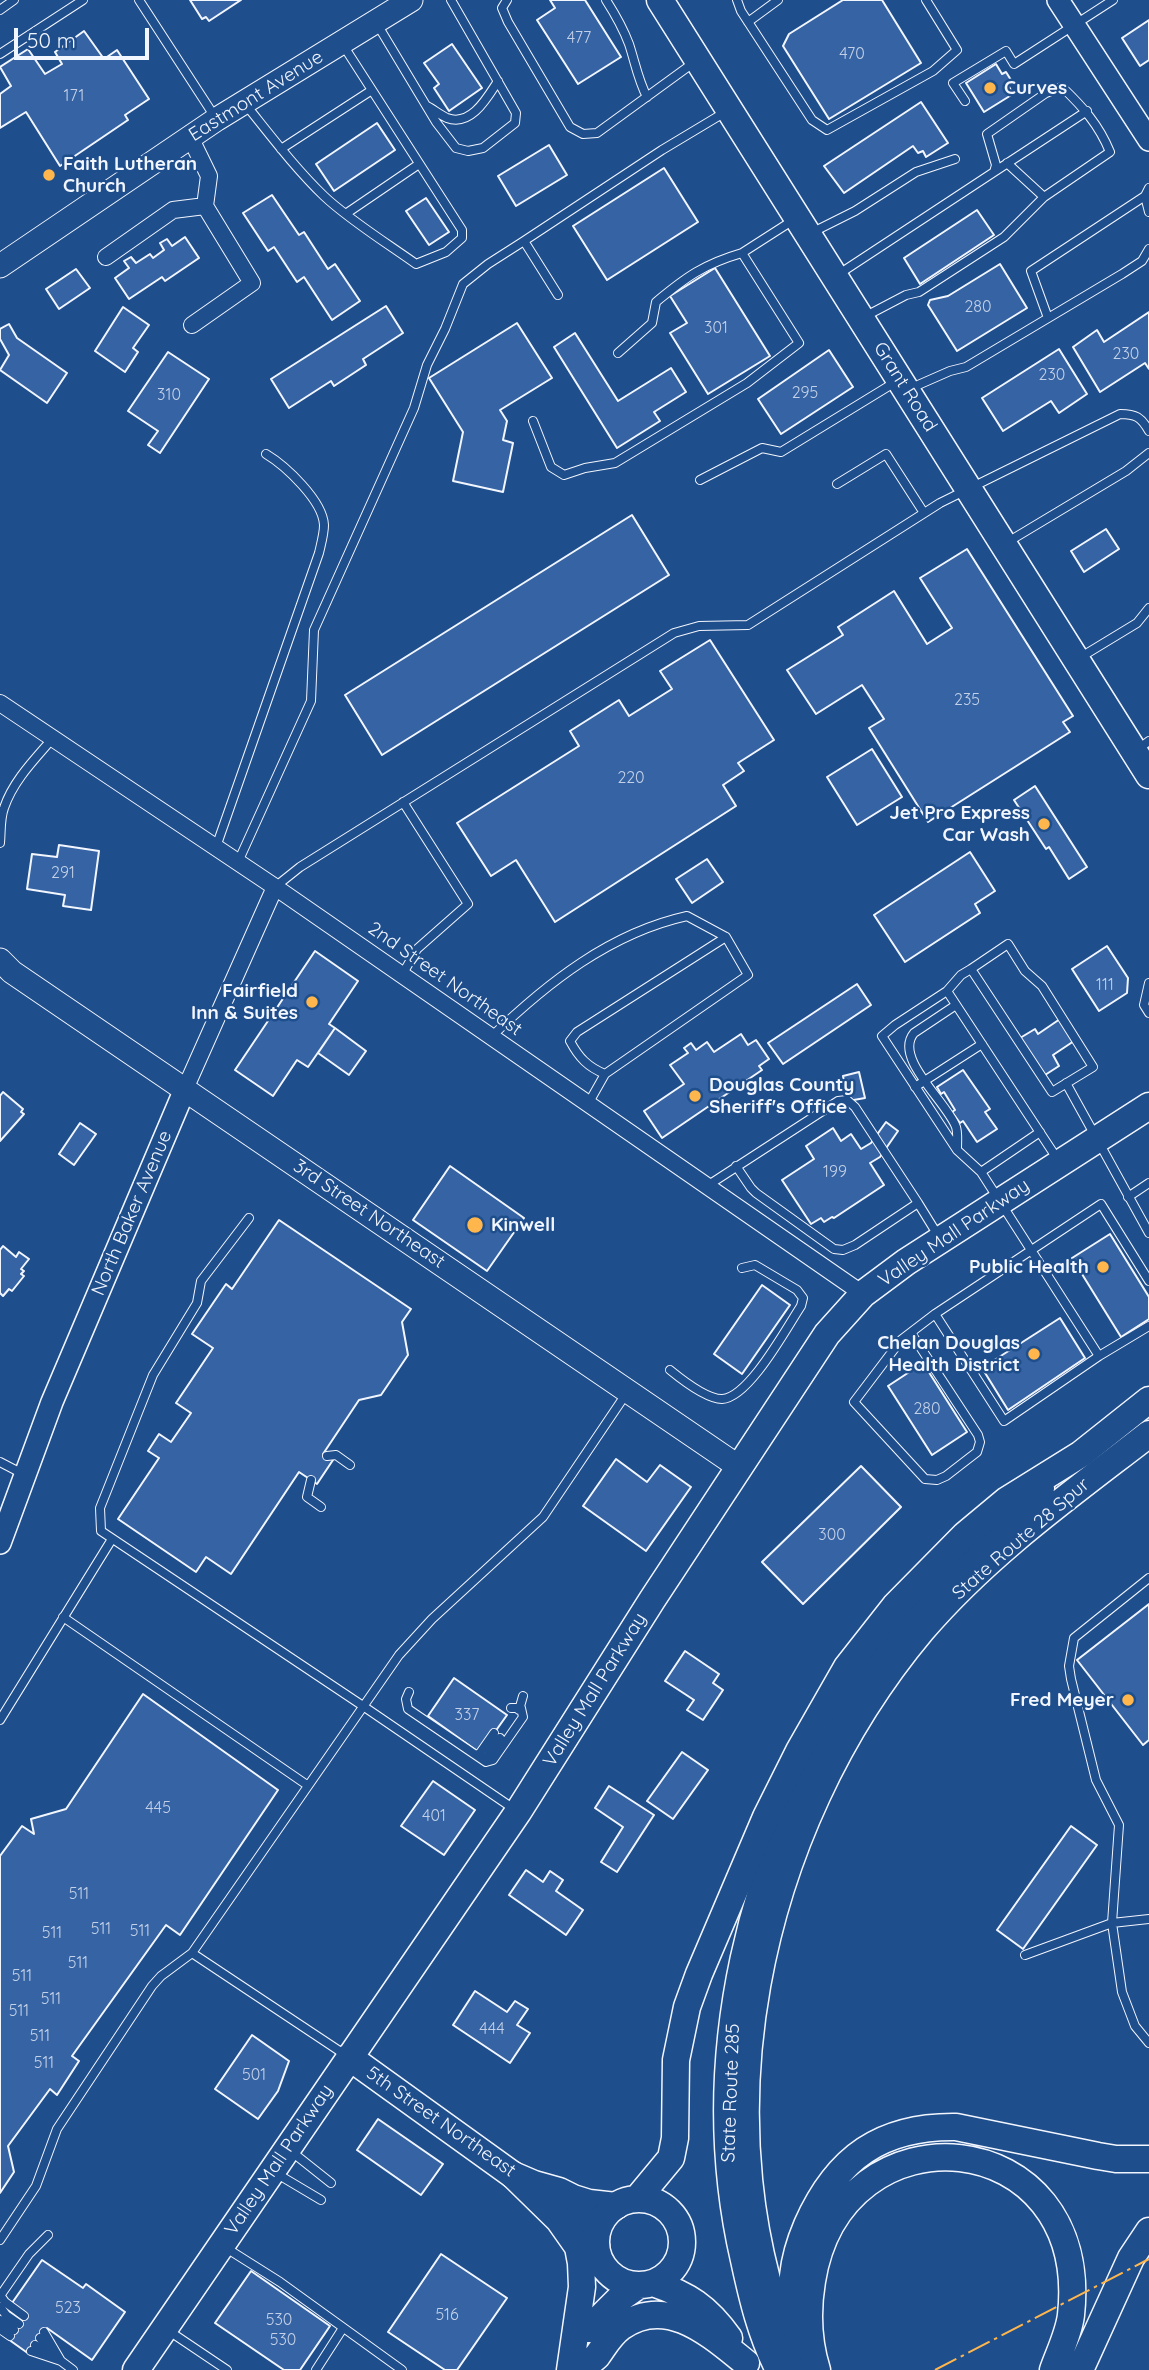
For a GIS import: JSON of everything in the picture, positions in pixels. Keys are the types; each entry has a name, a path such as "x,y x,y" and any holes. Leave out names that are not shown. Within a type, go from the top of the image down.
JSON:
{"main road":[{"name":"Eastmont Avenue","path":"0,266 217,119 411,0"},
{"name":"Grant Road","path":"660,0 1077,660 1142,746 1149,775"},
{"name":"3rd Street Northeast","path":"0,960 12,972 739,1467"},
{"name":"Valley Mall Parkway","path":"139,2369 164,2328 517,1812 827,1334 863,1294 941,1239 1149,1106"},
{"path":"572,2370 589,2329 601,2223 670,2158 676,2138 676,2060 687,2007 759,1835 799,1751 847,1667 886,1616 947,1552 987,1516 1007,1500 1081,1454 1149,1400"},
{"name":"State Route 28 Spur","path":"780,1867 846,1742 881,1684 914,1639 985,1564 1149,1434"},
{"name":"State Route 28 Spur","path":"780,1867 795,1802 820,1749 862,1679 930,1591 975,1545 1081,1454"},
{"name":"State Route 285","path":"779,2370 770,2353 752,2297 732,2202 726,2140 729,2060 737,1986 752,1920 780,1867"},
{"name":"State Route 285","path":"780,1867 750,2031 745,2124 750,2191 758,2239 778,2316 799,2370"},
{"name":"5th Street Northeast","path":"349,2057 524,2180 583,2227 599,2253"},
{"path":"811,2370 793,2314 791,2291 796,2254 825,2189 849,2161 864,2150 905,2131 957,2127 1107,2157 1149,2159"},
{"path":"817,2370 810,2337 809,2302 814,2270 827,2231 845,2205 877,2176 912,2161 934,2157 981,2161 1014,2176 1036,2195 1054,2217 1069,2252 1072,2290 1071,2318 1054,2370"},
{"path":"524,2180 536,2200 559,2220 578,2248 582,2287 572,2370"},
{"name":"5th Street Northeast","path":"524,2180 559,2190 589,2203 626,2202"},
{"path":"589,2329 619,2299 666,2276 676,2264 682,2250 682,2234 676,2220 666,2208 652,2201 626,2202"},
{"path":"1080,2370 1131,2258 1149,2231"},
{"path":"599,2253 610,2274 624,2283 646,2284 680,2292 698,2303 720,2324 750,2366"},
{"path":"580,2370 597,2356 606,2340 622,2326 650,2315 672,2315 706,2331 750,2366"}],"street":[{"path":"1058,0 1140,120 1149,140"},
{"path":"190,137 209,176 205,206 252,283 192,325"},
{"path":"106,257 173,211 205,206"},
{"name":"2nd Street Northeast","path":"0,703 275,887 863,1294"},
{"name":"North Baker Avenue","path":"0,1543 66,1367 275,887"}],"lane":[{"path":"0,10 14,0"},
{"path":"0,54 83,0"},
{"path":"139,0 217,119"},
{"path":"375,22 425,104 456,148 468,151 483,148 515,123 516,113 451,0"},
{"path":"507,0 502,8 508,22 570,127 583,134 597,133 698,60"},
{"path":"606,0 629,45 647,97"},
{"path":"737,0 748,22 812,120 827,130 933,71 957,50 926,0"},
{"path":"748,22 778,0"},
{"path":"965,101 953,83 1006,51 1014,64 1113,0"},
{"path":"244,103 325,197 416,264 446,253 462,238 462,230 341,43"},
{"path":"425,104 449,119 464,118 480,108 498,81"},
{"path":"862,318 906,295 919,292 1004,237 1044,197 1110,152 1102,132 1087,111 1062,87 1046,93 987,134 996,165 994,172"},
{"path":"281,149 372,90"},
{"path":"238,862 311,701 314,630 414,408 427,365 463,284 488,264 639,165 730,109"},
{"path":"835,277 1087,111"},
{"path":"618,353 652,323 656,302 689,274 803,226 855,211 916,172 955,159"},
{"path":"1007,163 1044,197"},
{"path":"347,213 419,164"},
{"path":"1048,318 1031,271 1147,192 1149,212"},
{"path":"524,241 558,295"},
{"path":"700,480 762,448 781,452 903,384 965,367 1142,261 1149,249"},
{"path":"533,421 551,467 564,475 615,463 747,383 799,343 742,253"},
{"path":"275,887 300,867 674,633 699,626 748,625 968,488 1120,414 1133,414 1142,418 1149,430"},
{"path":"1004,545 1126,471 1149,453"},
{"path":"216,847 320,553 324,525 318,505 280,463 266,454"},
{"path":"837,484 886,454 924,513"},
{"path":"1077,660 1137,623 1149,608"},
{"path":"0,842 2,811 10,795 26,769 53,738"},
{"path":"402,975 417,948 468,904 403,802"},
{"path":"491,1037 544,990 595,953 633,932 687,916 726,937 748,975 605,1074 588,1104"},
{"path":"605,1074 590,1068 577,1054 570,1041 577,1032 726,937"},
{"path":"971,969 1052,1092 1094,1067 1042,986 1025,971 1008,944 961,975 947,991 882,1036 957,1150 981,1172 1099,1356"},
{"path":"1149,983 1144,1005 1149,1013"},
{"path":"947,991 1060,1163"},
{"path":"956,1005 914,1033 909,1038 908,1045 911,1060 957,1128 957,1150"},
{"path":"915,1087 982,1044"},
{"path":"1066,1083 1149,1233"},
{"path":"707,1186 838,1101 846,1100 855,1107 941,1239"},
{"path":"981,1172 1040,1132"},
{"path":"736,1166 751,1188 834,1249 844,1250 855,1245 918,1203"},
{"path":"1128,1197 1149,1183"},
{"path":"911,1332 980,1442 977,1452 937,1480 925,1479 854,1402 901,1340 911,1332 935,1314 1101,1204 1149,1281"},
{"path":"249,1218 201,1281 197,1303 153,1375 100,1508 101,1531 517,1812"},
{"path":"670,1370 706,1394 722,1399 737,1393 751,1379 801,1306 803,1298 797,1290 755,1265 742,1268"},
{"path":"935,1314 1004,1420 1149,1326"},
{"path":"0,2241 36,2186 57,2129 152,1986 191,1953 399,1655 415,1636 543,1517 628,1391"},
{"path":"327,1456 336,1455 350,1465"},
{"path":"0,1462 25,1475"},
{"path":"311,1480 307,1497 321,1507"},
{"path":"0,1720 112,1539"},
{"path":"1149,1578 1074,1637 1069,1666 1096,1780 1119,1825 1112,1923 1122,1992 1135,2026 1149,2043"},
{"path":"63,1617 307,1786"},
{"path":"409,1692 406,1699 408,1709 486,1762 493,1760 523,1717 517,1710 523,1696"},
{"path":"479,1757 497,1736"},
{"path":"1025,1955 1112,1923 1149,1919"},
{"path":"191,1953 349,2057"},
{"path":"287,2148 331,2182"},
{"path":"272,2170 321,2200"},
{"path":"17,2327 0,2296 29,2254 48,2235"},
{"path":"221,2245 280,2282 402,2370"},
{"path":"0,2307 17,2327"},
{"path":"0,2320 17,2327"},
{"path":"0,2329 17,2327"},
{"path":"164,2328 227,2370"},
{"path":"316,2370 343,2328"},
{"path":"61,2361 37,2341 73,2370"}],"building":[{"path":"190,0 241,0 209,21 206,17 202,19"},
{"path":"550,0 585,0 621,57 578,84 537,20 555,8"},
{"path":"843,0 882,0 921,63 829,119 783,46 789,34"},
{"path":"1149,20 1149,60 1140,66 1122,38"},
{"path":"84,31 104,59 117,50 149,99 125,115 128,120 60,166 26,112 0,128 0,94 11,86 0,67 28,49 45,74 62,64 55,52"},
{"path":"452,44 482,88 449,111 434,88 439,84 424,63"},
{"name":"Curves","path":"996,64 1002,74 1006,72 1011,80 1007,83 1013,94 984,112 966,83"},
{"path":"921,102 948,143 926,157 923,151 918,153 913,146 844,193 824,166"},
{"path":"377,123 395,150 334,191 316,164"},
{"path":"549,145 567,175 516,206 498,176"},
{"path":"664,168 698,222 607,280 573,226"},
{"path":"272,195 299,235 304,232 328,269 335,264 360,301 332,320 304,277 297,282 274,247 268,251 243,213"},
{"path":"426,198 449,232 429,245 406,211"},
{"path":"977,210 994,235 920,284 904,258"},
{"path":"185,237 199,258 165,281 162,277 129,299 115,278 129,268 124,261 131,257 136,263 150,254 153,258 164,250 160,243 167,239 172,246"},
{"path":"1000,264 1027,308 957,351 928,305 930,300 948,296"},
{"path":"715,268 770,356 708,394 670,333 687,323 670,296"},
{"path":"76,269 90,288 59,309 46,289"},
{"path":"386,306 403,333 363,359 366,365 334,386 331,381 289,408 271,379"},
{"path":"123,307 149,325 133,348 138,352 125,372 95,351"},
{"path":"1149,312 1149,369 1145,363 1100,392 1073,347 1097,330 1104,342"},
{"path":"517,323 552,378 500,410 507,421 503,440 513,443 503,492 453,481 463,432 429,378"},
{"path":"9,324 17,338 67,373 47,403 0,370 9,355 0,339 0,329"},
{"path":"575,333 618,401 671,368 686,392 654,412 660,421 617,448 554,347"},
{"path":"1059,349 1087,394 1059,413 1051,401 1003,431 982,398"},
{"path":"829,350 853,387 781,434 758,399"},
{"path":"168,352 209,379 160,453 148,445 158,431 128,411"},
{"path":"632,515 669,575 382,755 345,695"},
{"path":"1106,529 1119,549 1084,572 1071,551"},
{"path":"967,549 1073,716 1063,722 1070,732 928,822 869,728 884,719 862,685 816,714 787,670 843,635 838,627 894,591 927,644 952,628 920,578"},
{"path":"710,640 774,740 738,763 744,771 723,785 736,806 555,922 516,860 491,876 457,823 579,746 570,731 619,700 629,716 672,689 660,671"},
{"path":"872,749 902,797 857,825 827,777"},
{"name":"Jet Pro Express Car Wash","path":"1035,786 1087,867 1069,879 1014,800"},
{"path":"59,845 99,851 91,910 63,906 65,895 27,889 32,854 57,857"},
{"path":"970,852 995,891 975,904 980,913 905,962 874,915"},
{"path":"707,859 723,882 692,903 676,879"},
{"path":"1107,946 1128,978 1127,993 1099,1011 1072,969"},
{"name":"Fairfield Inn & Suites","path":"315,951 358,981 329,1024 335,1028 308,1067 297,1060 273,1096 235,1070"},
{"path":"857,984 871,1005 783,1064 768,1043"},
{"path":"1060,1019 1074,1041 1053,1055 1059,1066 1045,1075 1020,1038 1035,1029 1038,1034"},
{"path":"335,1028 366,1051 349,1075 318,1053"},
{"path":"741,1034 748,1045 756,1040 769,1059 759,1066 762,1070 662,1138 644,1111 684,1084 670,1065 688,1053 684,1048 691,1043 696,1050 707,1042 714,1052"},
{"path":"963,1070 990,1109 985,1112 997,1129 977,1142 963,1121 960,1123 952,1112 955,1110 944,1092 941,1094 937,1087"},
{"path":"859,1072 865,1098 848,1101 843,1076"},
{"path":"3,1092 23,1109 21,1112 24,1114 0,1141 0,1096"},
{"path":"886,1122 898,1131 880,1157 870,1163 884,1185 834,1218 824,1222 821,1218 811,1224 782,1180 814,1159 806,1146 833,1128 841,1141 851,1134 861,1149 871,1143"},
{"path":"80,1123 96,1134 74,1165 59,1154"},
{"path":"450,1166 524,1218 487,1271 413,1220"},
{"path":"279,1220 411,1309 402,1322 408,1355 381,1395 359,1400 323,1454 333,1460 317,1484 299,1472 231,1574 206,1557 196,1572 118,1519 159,1458 148,1451 159,1434 171,1442 191,1413 176,1403 213,1348 192,1334 226,1284 232,1289"},
{"path":"1110,1234 1149,1297 1149,1319 1121,1337 1072,1258"},
{"path":"3,1246 16,1257 19,1252 29,1259 21,1269 24,1276 12,1291 9,1289 3,1296 0,1293 0,1250"},
{"path":"762,1285 790,1305 742,1374 714,1354"},
{"path":"1060,1318 1085,1358 1008,1410 982,1368"},
{"path":"923,1363 967,1432 932,1455 888,1386"},
{"path":"616,1459 647,1482 660,1465 691,1487 646,1551 583,1506"},
{"path":"861,1466 901,1507 803,1604 762,1562"},
{"name":"Fred Meyer","path":"1149,1604 1149,1740 1143,1745 1077,1660"},
{"path":"685,1651 719,1674 713,1683 723,1690 703,1720 687,1710 694,1700 665,1681"},
{"path":"454,1678 507,1715 480,1753 428,1716"},
{"path":"143,1694 278,1790 180,1935 166,1925 72,2056 79,2061 57,2095 50,2089 8,2146 14,2172 0,2193 0,1856 22,1826 34,1834 31,1819 66,1809"},
{"path":"682,1752 708,1770 673,1819 647,1801"},
{"path":"433,1781 475,1810 444,1855 401,1826"},
{"path":"609,1786 654,1815 617,1872 601,1862 623,1827 595,1808"},
{"path":"1071,1826 1097,1845 1023,1949 997,1930"},
{"path":"526,1870 543,1882 550,1871 563,1880 556,1891 583,1910 566,1935 509,1895"},
{"path":"475,1991 507,2012 515,2001 528,2009 517,2025 530,2033 510,2063 453,2025"},
{"path":"252,2035 289,2061 278,2091 258,2119 215,2089"},
{"path":"378,2119 443,2164 421,2195 357,2150"},
{"path":"441,2254 507,2298 457,2370 445,2370 388,2332"},
{"path":"42,2260 83,2288 86,2284 125,2312 92,2360 47,2328 29,2354 8,2339 26,2313 12,2303"},
{"path":"251,2271 330,2326 300,2370 284,2370 215,2323"}],"power":[{"path":"935,2370 1149,2259"}],"place":[{"name":"Curves","path":"990,88"},
{"name":"Faith Lutheran Church","path":"49,175"},
{"name":"Jet Pro Express Car Wash","path":"1044,824"},
{"name":"Fairfield Inn & Suites","path":"312,1002"},
{"name":"Douglas County Sheriff's Office","path":"695,1096"},
{"name":"Kinwell","path":"475,1225"},
{"name":"Public Health","path":"1103,1267"},
{"name":"Chelan Douglas Health District","path":"1034,1354"},
{"name":"Fred Meyer","path":"1128,1700"}]}
